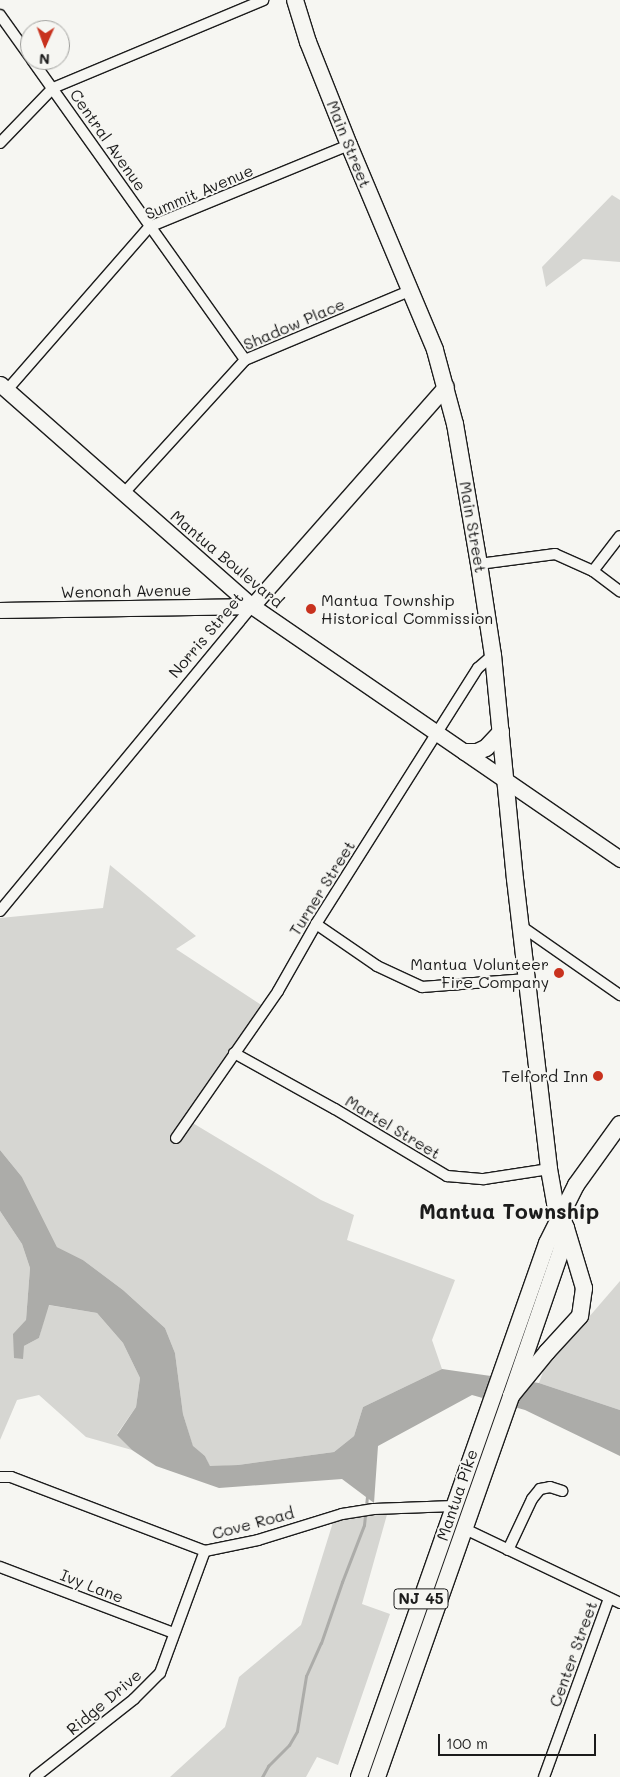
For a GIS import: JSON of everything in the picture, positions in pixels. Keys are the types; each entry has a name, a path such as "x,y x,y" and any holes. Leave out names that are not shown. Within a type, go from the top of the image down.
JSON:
{"main road":[{"name":"Main Street","path":"295,0 308,42 349,145 435,350 455,424 493,655 520,926 549,1169 553,1195 584,1288"},
{"name":"Norris Street","path":"252,606 446,386"},
{"name":"Mantua Boulevard","path":"3,387 252,606 620,860"},
{"name":"Wenonah Avenue","path":"0,610 252,606"},
{"path":"465,752 477,752 486,748 501,732"},
{"name":"NJ 45","path":"526,1370 554,1272 563,1222 594,1163 620,1124"},
{"name":"Mantua Pike","path":"359,1777 536,1271 563,1222"},
{"path":"526,1370 580,1316 584,1288 567,1276 554,1272 536,1271"},
{"name":"Mantua Pike","path":"377,1777 511,1396 526,1370"}],"street":[{"path":"0,143 52,88 263,0"},
{"path":"0,15 20,43"},
{"name":"Central Avenue","path":"39,70 245,360"},
{"name":"Summit Avenue","path":"3,387 150,227 349,145"},
{"name":"Shadow Place","path":"124,493 245,360 409,291"},
{"path":"593,571 620,536"},
{"path":"479,564 555,554 593,571 620,591"},
{"name":"Norris Street","path":"0,911 252,606"},
{"name":"Turner Street","path":"176,1138 278,991 316,924 478,668 493,655"},
{"path":"316,924 377,966 422,986 433,988 527,979"},
{"path":"520,926 620,995"},
{"name":"Martel Street","path":"234,1053 335,1109 447,1176 484,1179 549,1169"},
{"name":"Cove Road","path":"5,1477 205,1551 258,1540 342,1514 374,1508 454,1506"},
{"path":"508,1550 532,1499 540,1489 550,1487 562,1491"},
{"path":"465,1529 620,1603"},
{"name":"Ridge Drive","path":"35,1777 148,1687 160,1673 205,1551"},
{"name":"Ivy Lane","path":"0,1567 174,1633"},
{"name":"Center Street","path":"544,1777 609,1598"}],"shaded area":[{"path":"612,195 620,200 620,262 583,259 546,287 542,267"},
{"path":"110,865 196,936 176,949 266,1008 191,1122 321,1200 354,1215 347,1240 455,1280 432,1340 442,1369 363,1407 354,1436 334,1452 210,1467 205,1456 193,1447 183,1414 175,1353 165,1328 123,1290 83,1260 57,1247 22,1177 0,1150 0,918 103,908"},
{"path":"0,1150 22,1177 57,1247 83,1260 123,1290 165,1328 175,1353 183,1414 193,1446 205,1456 210,1466 238,1465 334,1452 354,1436 363,1407 442,1369 539,1383 620,1410 620,1456 525,1410 472,1395 378,1446 374,1503 342,1479 219,1488 156,1466 132,1450 117,1435 136,1407 140,1378 123,1343 97,1313 49,1305 39,1338 24,1346 23,1359 14,1358 13,1334 26,1320 30,1268 22,1244 0,1211"},
{"path":"0,1211 22,1244 30,1268 24,1346 39,1338 48,1305 97,1313 123,1343 140,1378 136,1407 117,1434 132,1450 86,1437 39,1395 17,1400 0,1440"},
{"path":"620,1281 620,1410 539,1383 544,1369"},
{"path":"388,1511 362,1604 390,1614 338,1765 317,1757 306,1777 170,1777 225,1727 239,1677 301,1625 334,1519"}],"waterway":[{"path":"262,1777 268,1766 289,1745 297,1731 306,1676 321,1643 364,1525 367,1495"}],"place":[{"name":"Mantua Township Historical Commission","path":"311,609"},
{"name":"Mantua Volunteer Fire Company","path":"559,973"},
{"name":"Telford Inn","path":"598,1076"}],"district":[{"name":"Mantua Township","path":"509,1211"}]}
